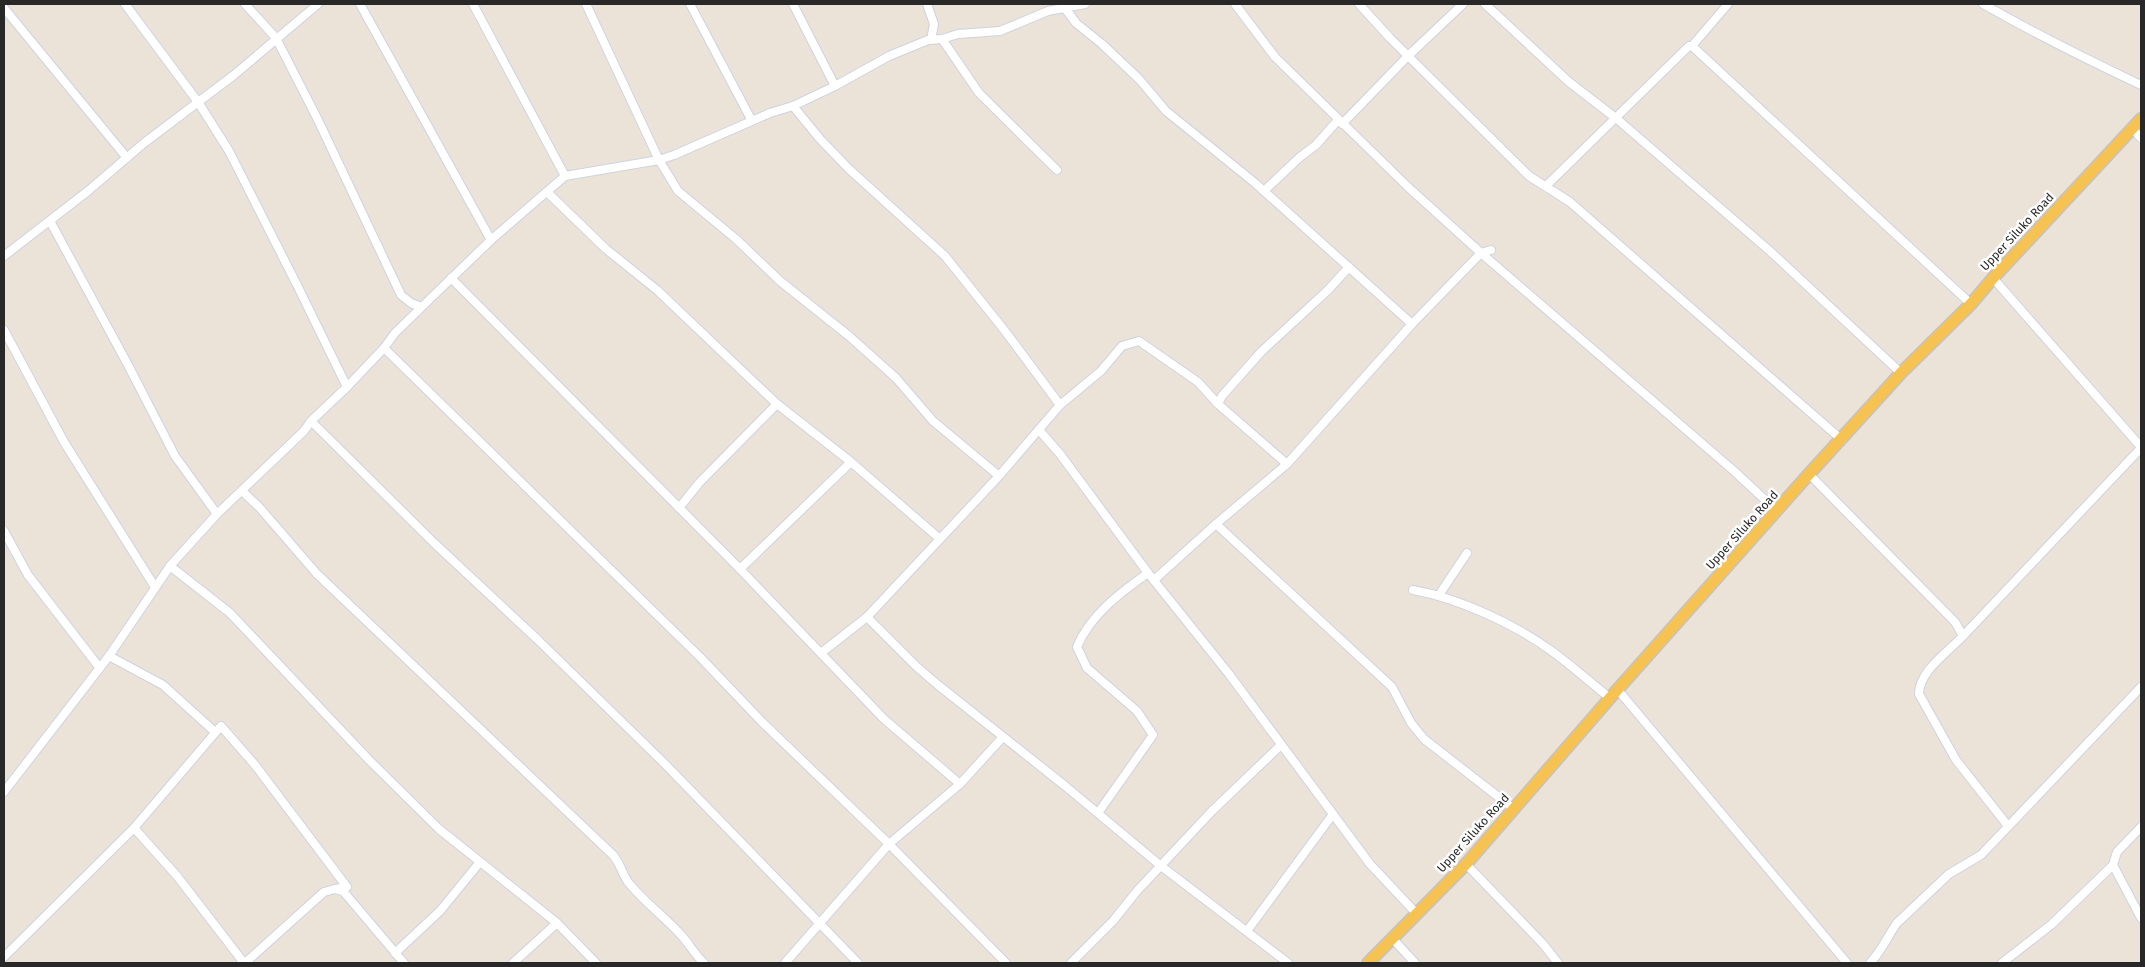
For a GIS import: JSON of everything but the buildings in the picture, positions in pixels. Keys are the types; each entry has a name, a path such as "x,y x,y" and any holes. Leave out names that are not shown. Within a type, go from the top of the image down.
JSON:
{"main road":[{"name":"Upper Siluko Road","path":"1368,963 1466,864 1614,694 1901,373 1971,304 2141,119"}],"street":[{"path":"125,4 198,102 229,152 298,287 346,387"},
{"path":"245,4 276,38 318,120 401,294 410,303 421,307"},
{"path":"4,256 234,75 318,4"},
{"path":"360,4 491,240"},
{"path":"473,4 565,176"},
{"path":"586,4 659,160 678,191 736,239 780,281 849,336 896,378 933,421 999,476"},
{"path":"690,4 752,121"},
{"path":"793,4 835,86"},
{"path":"927,4 934,24 932,40"},
{"path":"4,792 42,746 109,656 170,566 217,514 304,431 311,421 384,348 395,333 421,307 491,240 565,176 659,160 793,106 835,86 889,56 932,40 958,34 1000,31 1030,17 1064,7 1085,4"},
{"path":"1234,4 1275,57 1340,122 1480,253 1734,470 1777,511"},
{"path":"1359,4 1408,56 1530,176 1570,202 1842,440"},
{"path":"1264,191 1300,157 1316,145 1464,4"},
{"path":"1485,4 1568,82 1616,119 1778,258 1901,373"},
{"path":"1546,186 1689,46 1692,46 1728,4"},
{"path":"1983,4 2089,61 2113,70 2141,85"},
{"path":"1064,7 1076,23 1102,44 1139,79 1166,111 1264,191 1412,324"},
{"path":"4,8 127,158"},
{"path":"942,39 979,93 1057,170"},
{"path":"1692,46 1971,304"},
{"path":"793,106 820,139 849,169 945,256 1006,331 1060,405"},
{"path":"2132,128 2141,138"},
{"path":"547,192 606,249 657,290 776,404 851,462 940,539"},
{"path":"50,221 175,456 217,514"},
{"path":"1154,580 1287,464 1412,324 1480,253 1491,250"},
{"path":"1218,404 1222,396 1261,352 1328,290 1349,267"},
{"path":"451,278 740,569 884,719 960,784"},
{"path":"1993,278 2141,448 1925,674 1919,684 1918,694 1956,760 2008,826"},
{"path":"4,330 64,442 155,587"},
{"path":"821,653 867,617 999,476 1060,405 1101,370 1122,346 1139,341 1198,382 1218,404 1287,464"},
{"path":"384,348 700,657 762,722 889,844 1006,963"},
{"path":"679,508 699,483 776,404"},
{"path":"311,421 433,542 537,639 656,755 858,963"},
{"path":"1039,430 1060,454 1148,573 1229,674 1370,864 1416,913"},
{"path":"740,569 851,462"},
{"path":"1809,474 1955,622 1963,636"},
{"path":"242,491 259,507 317,574 613,855 620,864 629,883 683,937 697,957 704,963"},
{"path":"1216,524 1392,687 1411,723 1424,739 1514,809"},
{"path":"4,531 28,575 99,668"},
{"path":"1439,594 1467,553 1445,588"},
{"path":"170,566 230,613 370,761 439,830 557,923 596,963"},
{"path":"1098,813 1153,735 1137,711 1087,668 1077,646 1083,632 1122,592 1148,573"},
{"path":"1413,590 1439,594 1516,629 1552,651 1614,694 1847,963"},
{"path":"867,617 917,667 1002,738 1098,813 1161,866 1288,963"},
{"path":"109,656 164,685 215,732"},
{"path":"1870,963 1887,942 1890,933 1897,923 1949,874 1981,854 2141,687"},
{"path":"4,957 134,828 221,726 255,765 348,887 324,892 245,963 177,876 134,828"},
{"path":"785,963 889,844 960,784 1002,738"},
{"path":"1071,963 1113,921 1212,811 1281,745"},
{"path":"1247,931 1333,814"},
{"path":"2002,963 2052,924 2114,865 2117,852 2141,827"},
{"path":"395,953 440,911 480,862"},
{"path":"1466,864 1558,963"},
{"path":"2114,865 2141,918"},
{"path":"335,889 343,891 404,963"},
{"path":"513,963 557,923"},
{"path":"1392,938 1415,963"}]}
